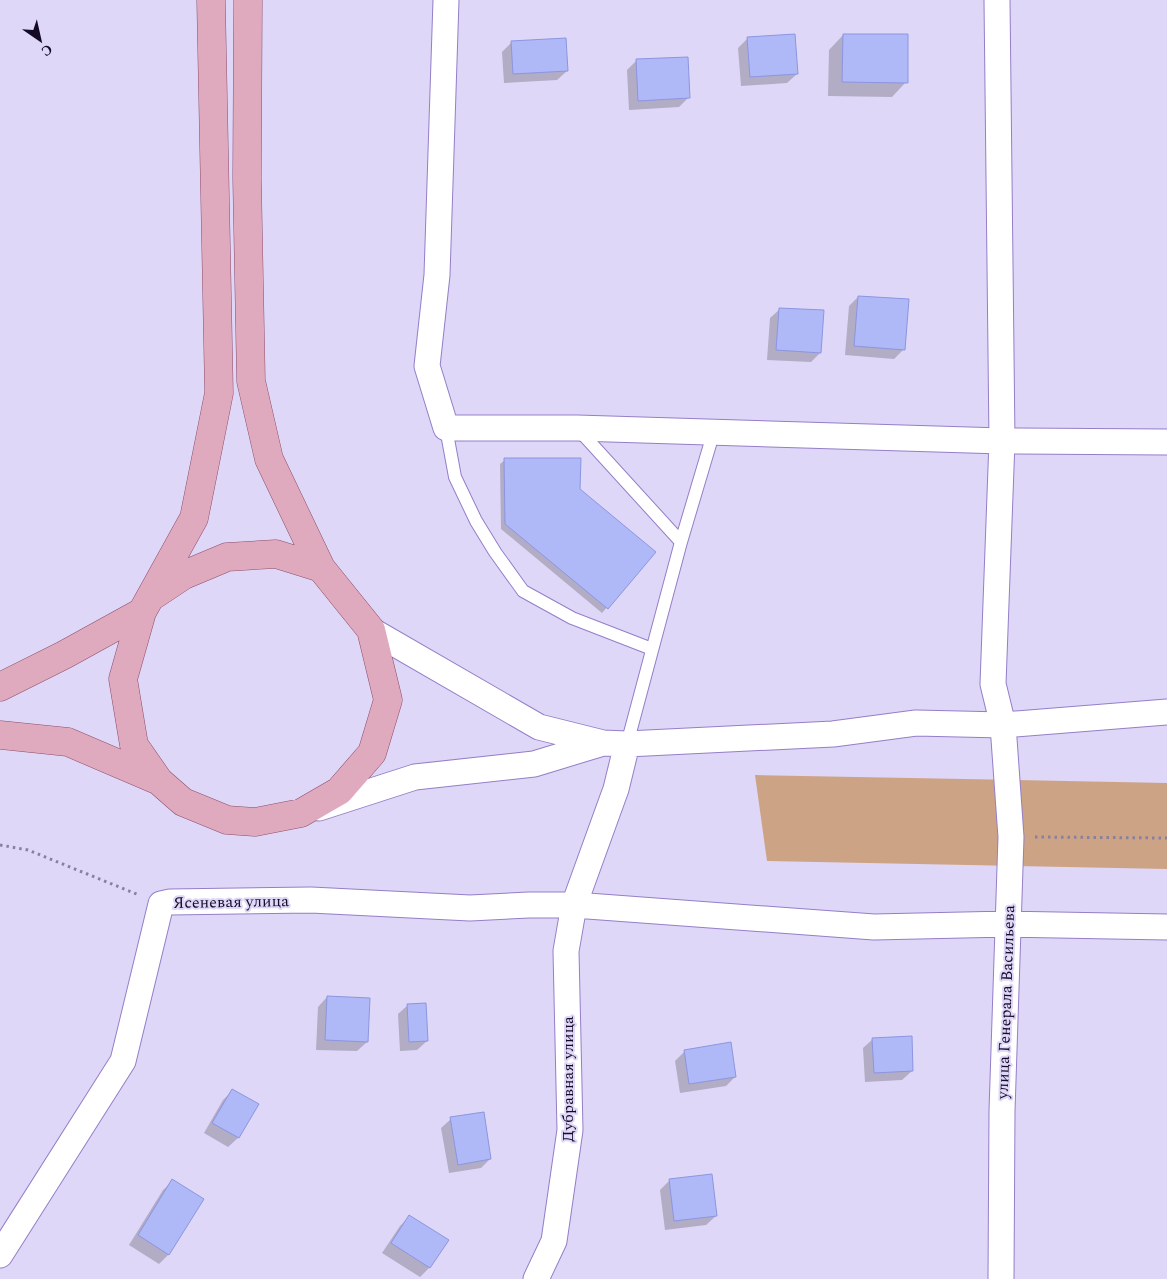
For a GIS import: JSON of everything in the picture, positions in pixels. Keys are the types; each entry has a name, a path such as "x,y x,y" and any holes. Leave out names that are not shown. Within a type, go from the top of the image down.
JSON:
{"main road":[{"path":"211,0 219,392 194,518 147,604 123,679 134,745 159,781 183,802 227,820 255,822 301,814 339,791 372,753 388,700 371,630 321,568 269,459 252,382 247,178 248,0"},
{"path":"0,686 64,655 147,604 184,575 227,557 276,554 321,568"},
{"path":"0,735 68,742 159,781"}],"street":[{"path":"446,0 437,275 427,366 446,428 714,431 1002,442 1167,442"},
{"name":"улица Генерала Васильева","path":"996,0 1002,442 993,684 1003,725 1011,837 1002,1111 1001,1279"},
{"path":"371,630 539,727 615,744"},
{"path":"301,814 415,777 534,764 615,744 833,734 916,723 1003,725 1167,712"},
{"name":"Дубравная улица","path":"536,1279 554,1241 570,1130 566,951 574,906 616,789 615,744"},
{"name":"Ясеневая улица","path":"0,1255 123,1061 161,904 170,902 311,900 470,908 529,905 574,906 874,927 1008,924 1167,927"}],"lane":[{"path":"446,428 454,477 476,521 495,552 524,591 572,618 652,648"},
{"path":"577,428 681,542"},
{"path":"615,744 652,648 714,431"}],"path":[{"path":"1011,837 1167,838"},
{"path":"0,845 28,850 161,904"}],"shaded area":[{"path":"755,775 1167,783 1167,869 767,861"}],"building":[{"path":"795,34 798,74 750,77 747,37"},
{"path":"843,34 908,34 908,83 842,82"},
{"path":"566,38 568,71 513,74 511,41"},
{"path":"688,57 690,98 638,101 636,59"},
{"path":"858,296 909,299 905,350 854,346"},
{"path":"779,308 824,310 821,353 776,350"},
{"path":"504,458 581,458 580,489 656,552 608,609 505,524"},
{"path":"327,996 370,998 368,1042 325,1040"},
{"path":"426,1003 428,1041 409,1042 407,1004"},
{"path":"912,1036 913,1071 874,1073 872,1038"},
{"path":"731,1042 736,1077 689,1084 684,1050"},
{"path":"232,1089 259,1104 239,1138 212,1123"},
{"path":"484,1112 491,1159 458,1165 450,1117"},
{"path":"712,1174 717,1216 674,1221 669,1179"},
{"path":"172,1179 204,1199 169,1255 138,1235"},
{"path":"409,1215 449,1240 430,1268 391,1243"}]}
